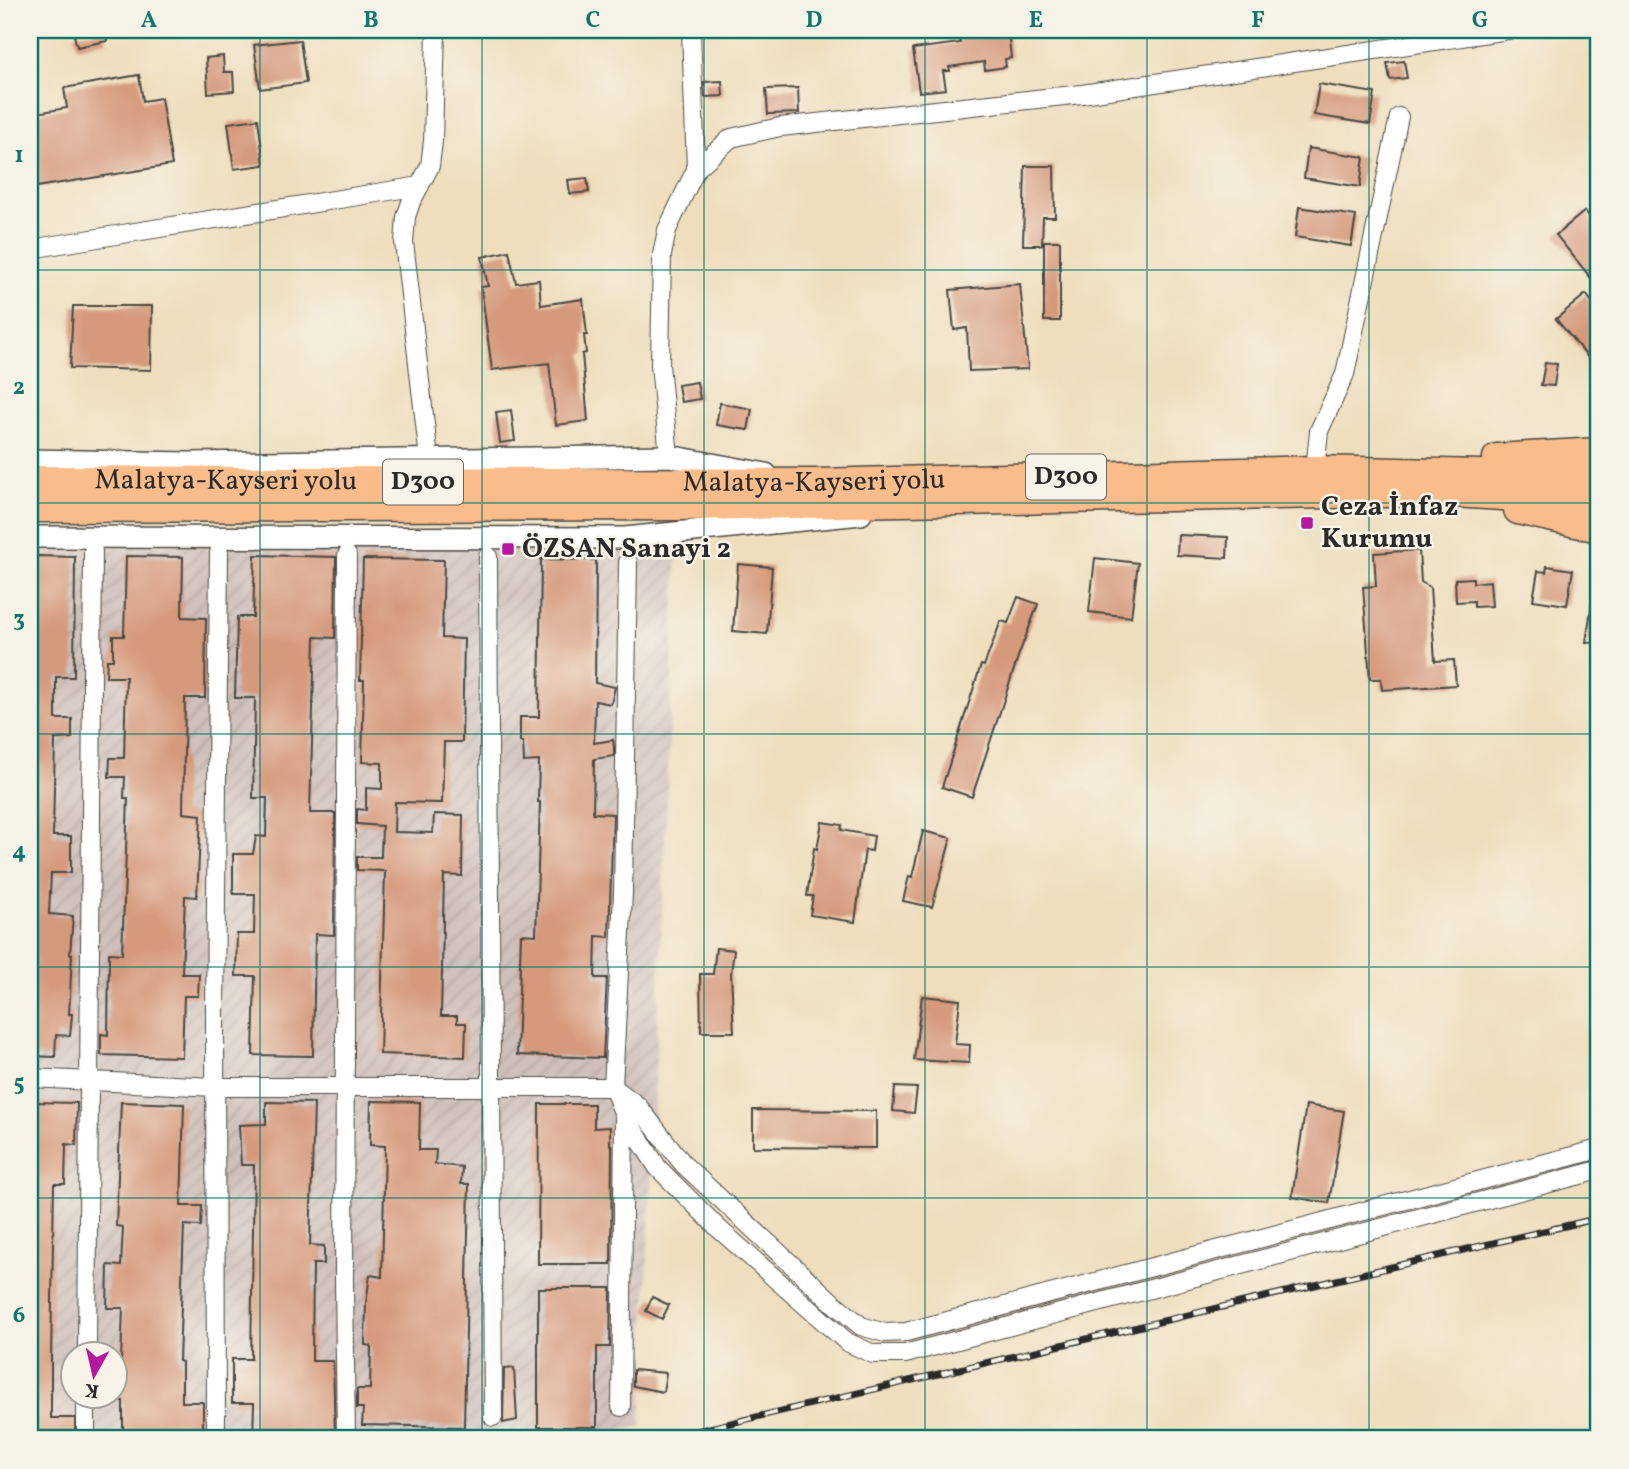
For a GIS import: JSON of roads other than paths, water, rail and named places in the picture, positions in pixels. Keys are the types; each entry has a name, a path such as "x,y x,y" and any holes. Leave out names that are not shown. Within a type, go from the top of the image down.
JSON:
{"highway":[{"path":"1315,470 1599,452"},
{"name":"Malatya-Kayseri yolu","path":"30,480 817,483 1315,470 1567,476 1599,481"},
{"path":"1437,492 1599,528"},
{"name":"D300","path":"30,508 343,509 971,503 1437,492 1599,502"}],"street":[{"path":"429,459 404,242 408,209 430,166 436,30"},
{"path":"691,30 696,169"},
{"path":"669,456 660,365 662,255 667,230 696,169 732,138 780,127 1082,94 1508,30"},
{"path":"1315,470 1319,431 1345,374 1399,117"},
{"path":"30,249 420,186"},
{"path":"30,460 190,463 669,456 817,483"},
{"path":"30,537 625,538 971,503"},
{"path":"87,1340 93,551"},
{"path":"216,1439 215,1087 219,552"},
{"path":"346,1439 348,555"},
{"path":"488,556 493,1417"},
{"path":"628,562 623,894 613,1087 624,1115 658,1168 719,1229 847,1342 873,1354 905,1354 1599,1170"},
{"path":"30,1078 215,1087 613,1087 638,1106 684,1165 831,1301 861,1326 885,1333 906,1332 1599,1149"},
{"path":"621,1408 624,1115"},
{"path":"86,1410 86,1439"}],"railway":[{"path":"663,1439 1599,1218"}],"place":[{"name":"Ceza İnfaz Kurumu","path":"1307,523"},
{"name":"ÖZSAN Sanayi 2","path":"508,549"}]}
